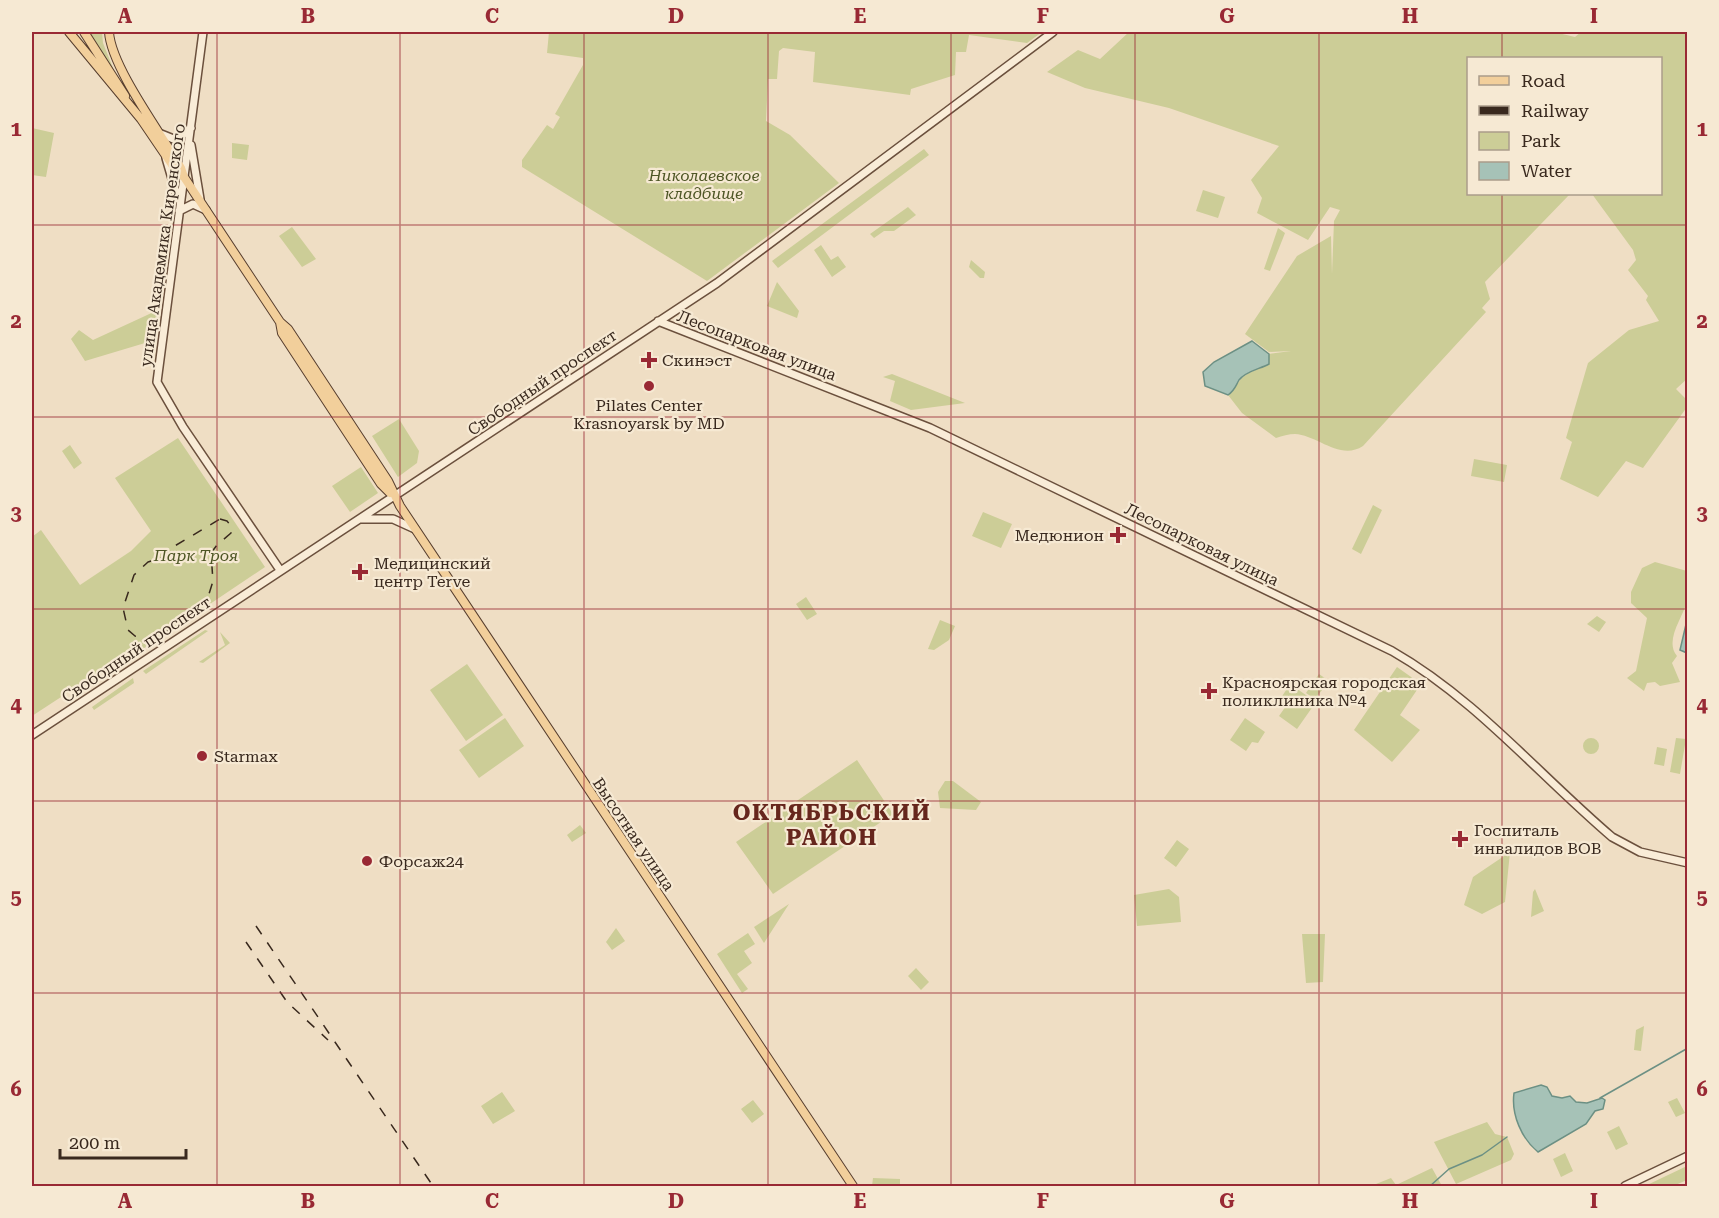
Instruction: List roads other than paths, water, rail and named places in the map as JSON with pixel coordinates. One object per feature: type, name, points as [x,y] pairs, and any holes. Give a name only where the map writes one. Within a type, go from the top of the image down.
[{"type":"main road","points":[[69,32],[141,120]]},
{"type":"main road","points":[[84,32],[141,120],[177,172],[184,177]]},
{"type":"main road","points":[[109,32],[111,50],[120,70],[161,134],[184,177]]},
{"type":"main road","name":"улица Академика Киренского","points":[[203,32],[157,382],[183,428],[280,570]]},
{"type":"main road","name":"Свободный проспект","points":[[32,735],[771,245],[1053,32]]},
{"type":"main road","points":[[161,134],[176,140],[191,129],[201,201]]},
{"type":"main road","points":[[166,156],[179,208],[193,204],[206,210]]},
{"type":"main road","name":"Высотная улица","points":[[184,177],[280,322],[288,329],[329,388],[388,481],[394,496],[853,1186]]},
{"type":"main road","name":"Лесопарковая улица","points":[[658,321],[930,428],[1392,651],[1425,670],[1458,694],[1612,837],[1637,851],[1686,864]]},
{"type":"main road","points":[[360,519],[382,517],[416,529]]},
{"type":"main road","points":[[1625,1186],[1688,1156]]},
{"type":"water","points":[[1252,341],[1269,354],[1269,364],[1242,377],[1228,395],[1205,386],[1203,372],[1214,362]]},
{"type":"water","points":[[1687,620],[1687,653],[1680,650]]},
{"type":"water","points":[[1541,1085],[1547,1087],[1552,1096],[1562,1098],[1570,1096],[1576,1102],[1587,1103],[1602,1098],[1605,1100],[1603,1109],[1595,1111],[1586,1124],[1538,1152],[1532,1147],[1519,1126],[1514,1110],[1514,1093]]},
{"type":"waterway","points":[[1600,1098],[1688,1048]]},
{"type":"waterway","points":[[1430,1186],[1449,1169],[1482,1155],[1507,1137]]},
{"type":"railway","points":[[220,519],[227,521],[231,526],[231,533],[211,553],[213,581],[209,594],[191,616],[164,633],[146,638],[135,636],[128,630],[123,608],[134,575],[148,562],[163,557],[173,547],[220,519]]},
{"type":"railway","points":[[256,926],[433,1186]]},
{"type":"railway","points":[[246,942],[287,1002],[328,1040]]},
{"type":"place","name":"Скинэст","points":[[649,360]]},
{"type":"place","name":"Pilates Center Krasnoyarsk by MD","points":[[649,386]]},
{"type":"place","name":"Медюнион","points":[[1118,535]]},
{"type":"place","name":"Медицинский центр Terve","points":[[360,572]]},
{"type":"place","name":"Красноярская городская поликлиника №4","points":[[1209,691]]},
{"type":"place","name":"Starmax","points":[[202,756]]},
{"type":"place","name":"Госпиталь инвалидов ВОВ","points":[[1460,839]]},
{"type":"place","name":"Форсаж24","points":[[367,861]]},
{"type":"district","name":"ОКТЯБРЬСКИЙ РАЙОН","points":[[832,824]]},
{"type":"park label","name":"Николаевское кладбище","points":[[704,184]]},
{"type":"park label","name":"Парк Троя","points":[[196,555]]}]
